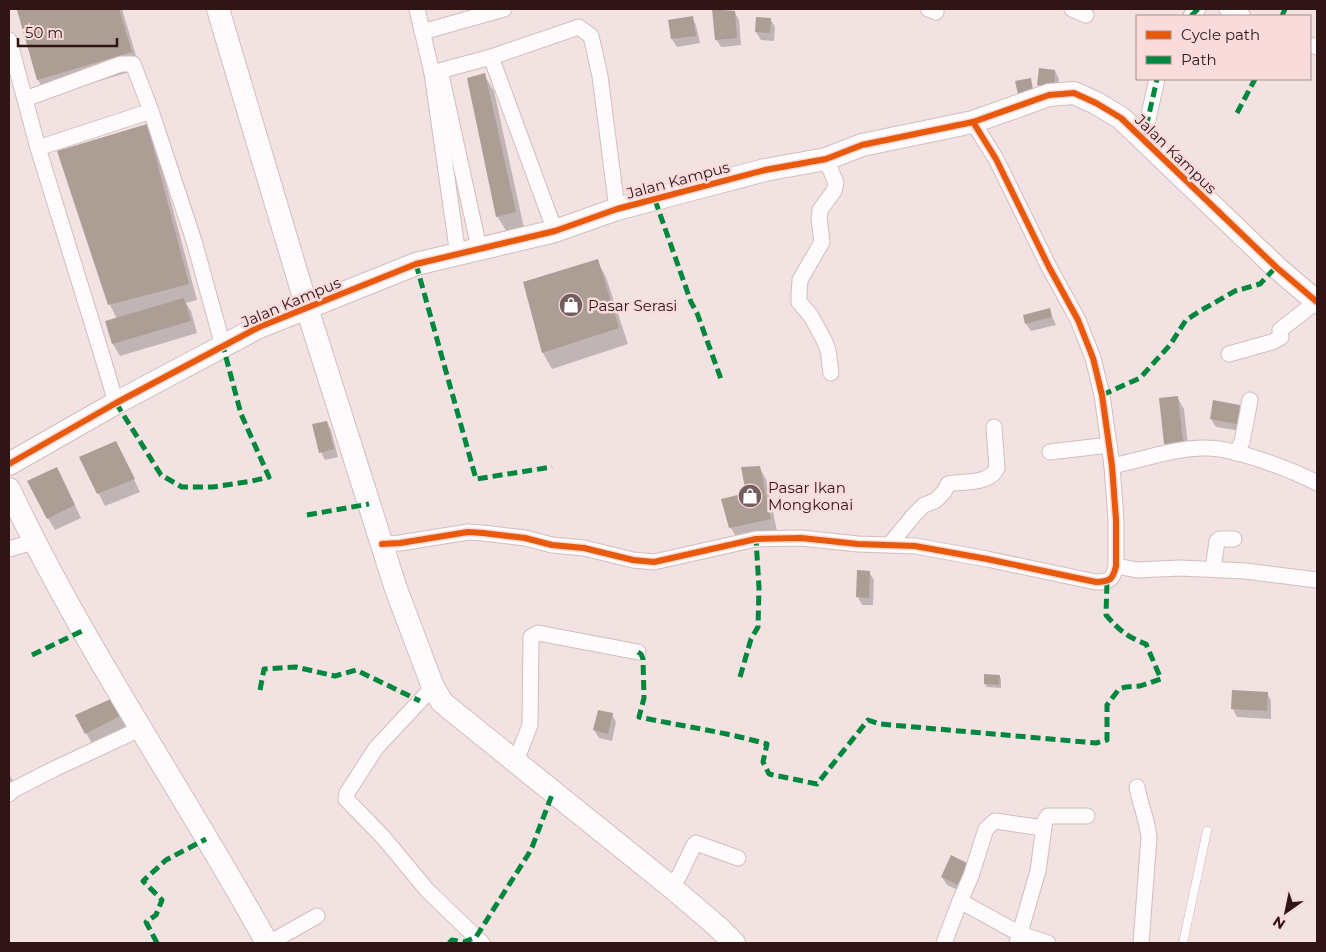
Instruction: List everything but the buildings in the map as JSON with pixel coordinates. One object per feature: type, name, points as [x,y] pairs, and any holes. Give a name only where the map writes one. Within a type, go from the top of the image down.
[{"type":"street","points":[[218,9],[307,308],[402,606],[433,687],[442,702],[670,886],[734,943]]},
{"type":"street","points":[[417,9],[427,31],[480,248]]},
{"type":"street","points":[[427,9],[427,31]]},
{"type":"street","points":[[427,31],[504,9]]},
{"type":"street","points":[[1226,9],[1241,15]]},
{"type":"street","points":[[436,72],[492,57],[579,28],[590,36],[600,76],[617,209]]},
{"type":"street","points":[[9,40],[38,148],[116,403]]},
{"type":"street","points":[[492,57],[555,231]]},
{"type":"street","points":[[25,99],[121,64],[133,64],[137,70],[194,241],[223,346]]},
{"type":"street","points":[[436,72],[458,255]]},
{"type":"street","points":[[1143,141],[1157,80]]},
{"type":"street","name":"Jalan Kampus","points":[[9,464],[116,403],[259,327],[416,264],[555,231],[617,209],[765,170],[826,159],[862,146],[973,122],[1049,95],[1074,93],[1096,103],[1121,118],[1276,267],[1317,302]]},
{"type":"street","points":[[38,148],[151,111]]},
{"type":"street","points":[[382,544],[468,532],[525,538],[552,545],[584,548],[608,555],[654,562],[756,539],[801,538],[858,544],[914,546],[1096,582],[1108,582],[1114,577],[1116,566],[1112,466],[1102,395],[1094,358],[1087,340],[996,159],[973,122]]},
{"type":"street","points":[[826,159],[836,183],[834,191],[820,210],[822,242],[800,280],[799,302],[811,316],[825,342],[831,373]]},
{"type":"street","points":[[1228,354],[1272,342],[1282,337],[1280,330],[1317,302]]},
{"type":"street","points":[[1236,454],[1242,442],[1250,400]]},
{"type":"street","points":[[890,544],[919,510],[924,505],[935,501],[944,492],[948,484],[983,481],[995,474],[998,468],[994,427]]},
{"type":"street","points":[[1050,452],[1109,445]]},
{"type":"street","points":[[1112,466],[1180,451],[1207,448],[1278,466],[1316,480]]},
{"type":"street","points":[[9,489],[33,542],[105,670],[268,943],[317,916]]},
{"type":"street","points":[[1213,569],[1216,541],[1220,539],[1234,540]]},
{"type":"street","points":[[9,549],[33,542]]},
{"type":"street","points":[[1116,566],[1137,570],[1213,569],[1269,573],[1317,580]]},
{"type":"street","points":[[516,761],[530,725],[530,654],[533,635],[538,633],[638,652]]},
{"type":"street","points":[[433,687],[376,748],[347,793],[346,799],[383,837],[427,890],[482,943]]},
{"type":"street","points":[[9,794],[13,790],[56,768],[140,729]]},
{"type":"street","points":[[1137,787],[1147,820],[1148,837],[1141,943]]},
{"type":"street","points":[[1019,939],[1038,871],[1045,820],[1048,816],[1087,816]]},
{"type":"street","points":[[944,943],[971,876],[986,829],[990,824],[995,821],[1043,828]]},
{"type":"street","points":[[670,886],[679,876],[696,842],[738,858]]},
{"type":"street","points":[[960,901],[1019,939],[1048,943]]},
{"type":"lane","points":[[1182,943],[1208,831]]},
{"type":"marked path","points":[[1192,15],[1198,9]]},
{"type":"marked path","points":[[1282,15],[1285,9]]},
{"type":"marked path","points":[[1143,141],[1157,80]]},
{"type":"marked path","points":[[1237,113],[1254,80]]},
{"type":"marked path","points":[[655,200],[691,302],[697,313],[721,379]]},
{"type":"marked path","points":[[416,264],[476,479],[552,467]]},
{"type":"marked path","points":[[1102,395],[1140,378],[1170,345],[1186,320],[1235,291],[1260,284],[1276,267]]},
{"type":"marked path","points":[[116,403],[161,475],[182,487],[213,487],[269,477],[241,414],[223,346]]},
{"type":"marked path","points":[[307,515],[369,504]]},
{"type":"marked path","points":[[740,677],[751,639],[758,627],[759,588],[756,539]]},
{"type":"marked path","points":[[638,652],[643,659],[644,698],[639,717],[767,744],[763,762],[769,774],[817,784],[868,720],[880,724],[1096,743],[1107,740],[1107,705],[1119,689],[1140,686],[1161,679],[1146,644],[1124,632],[1106,615],[1107,582]]},
{"type":"marked path","points":[[32,655],[82,631]]},
{"type":"marked path","points":[[260,690],[264,669],[296,667],[335,676],[356,670],[420,701]]},
{"type":"marked path","points":[[449,943],[452,940],[464,942],[476,937],[531,850],[553,792]]},
{"type":"marked path","points":[[157,943],[146,922],[156,915],[162,900],[143,881],[166,860],[206,839]]},
{"type":"cycle path","points":[[9,464],[116,403],[259,327],[416,264],[555,231],[617,209],[765,170],[826,159],[862,145],[973,122],[1049,95],[1074,93],[1096,103],[1121,118],[1276,267],[1317,302]]},
{"type":"cycle path","points":[[382,544],[468,532],[525,538],[552,545],[584,548],[633,560],[654,562],[756,539],[801,538],[858,544],[915,546],[1096,582],[1110,579],[1114,574],[1116,566],[1116,520],[1112,466],[1102,395],[1093,358],[1078,320],[1049,267],[996,159],[973,122]]},
{"type":"place","name":"Pasar Serasi","points":[[571,305]]},
{"type":"place","name":"Pasar Ikan Mongkonai","points":[[750,496]]}]
